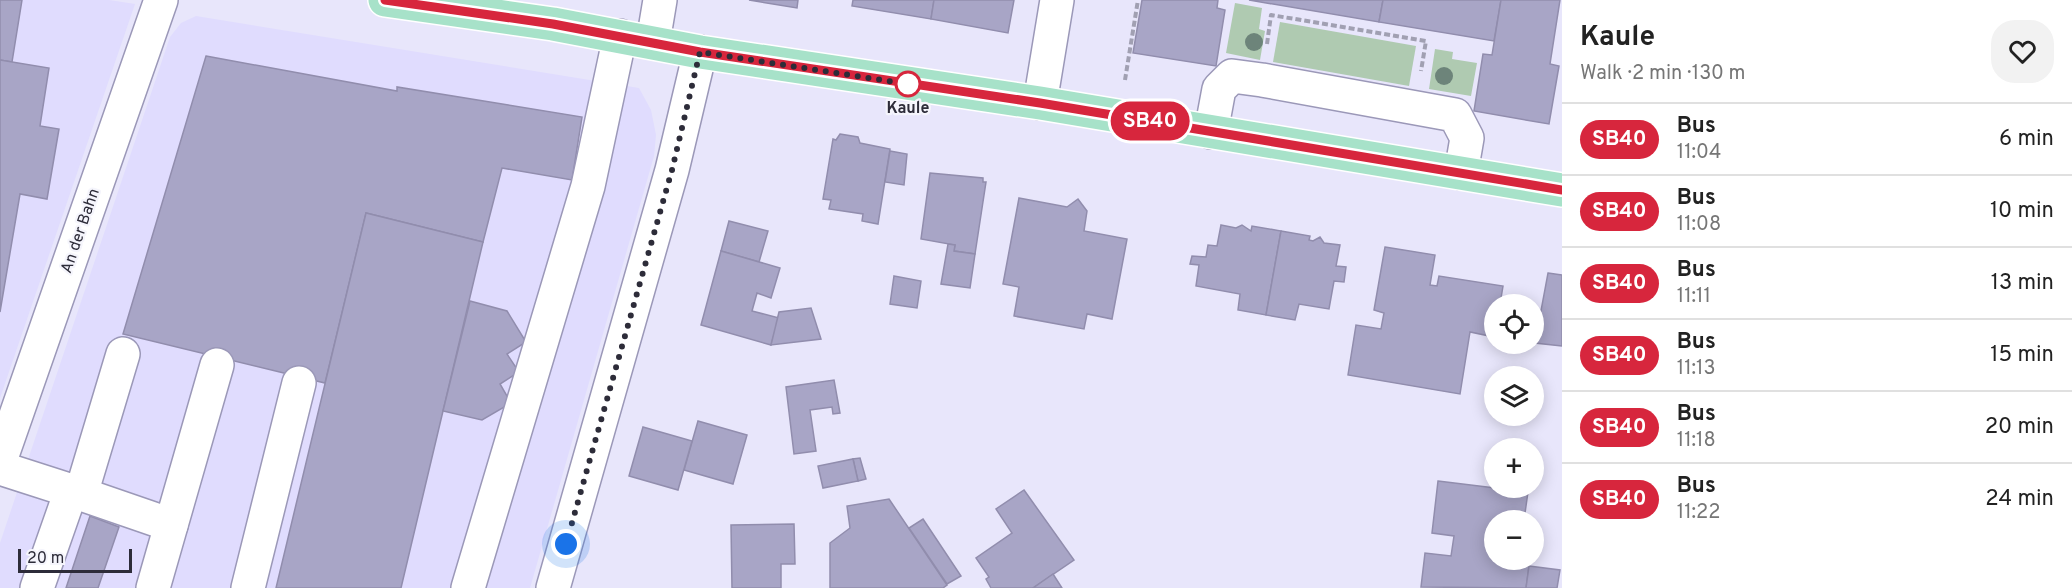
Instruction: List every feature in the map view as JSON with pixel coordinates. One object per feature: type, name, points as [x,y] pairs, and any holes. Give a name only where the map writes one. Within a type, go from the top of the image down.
[{"type":"main road","points":[[385,0],[485,7],[700,52],[1040,103],[1562,190]]},
{"type":"street","name":"An der Bahn","points":[[0,461],[161,0]]},
{"type":"street","points":[[653,42],[660,0]]},
{"type":"street","points":[[1040,103],[1057,0]]},
{"type":"street","points":[[468,588],[588,186],[620,36]]},
{"type":"street","points":[[553,588],[672,170],[700,52]]},
{"type":"street","points":[[1211,132],[1220,89],[1232,76],[1242,77],[1455,115],[1467,138],[1461,173]]},
{"type":"street","points":[[37,588],[76,493],[123,354]]},
{"type":"street","points":[[153,588],[217,365]]},
{"type":"street","points":[[248,588],[299,383]]},
{"type":"street","points":[[0,468],[171,525]]},
{"type":"path","points":[[1119,116],[1138,0]]},
{"type":"path","points":[[1268,44],[1271,15],[1415,39],[1426,41],[1421,70]]},
{"type":"shaded area","points":[[0,0],[109,0],[135,4],[0,398]]},
{"type":"shaded area","points":[[196,16],[639,88],[651,110],[656,135],[654,156],[530,588],[0,588],[0,543],[170,37],[181,23]]},
{"type":"green space","points":[[1235,3],[1262,8],[1259,29],[1265,31],[1260,60],[1226,53]]},
{"type":"green space","points":[[1280,22],[1416,46],[1409,86],[1273,62]]},
{"type":"green space","points":[[1435,49],[1453,52],[1452,59],[1477,63],[1471,96],[1429,89]]},
{"type":"building","points":[[0,0],[22,0],[12,62],[0,60]]},
{"type":"building","points":[[749,0],[798,0],[797,8]]},
{"type":"building","points":[[853,0],[934,0],[931,19],[852,6]]},
{"type":"building","points":[[934,0],[1014,0],[1008,33],[931,19]]},
{"type":"building","points":[[1142,0],[1218,0],[1217,8],[1225,10],[1216,66],[1133,53]]},
{"type":"building","points":[[1249,0],[1383,0],[1379,22]]},
{"type":"building","points":[[1383,0],[1501,0],[1494,41],[1379,22]]},
{"type":"building","points":[[1501,0],[1560,0],[1550,64],[1559,66],[1549,124],[1474,111],[1483,54],[1492,55]]},
{"type":"building","points":[[206,56],[397,91],[397,87],[582,117],[572,180],[502,168],[483,242],[366,213],[325,383],[123,334]]},
{"type":"building","points":[[0,60],[49,68],[40,126],[59,129],[47,199],[20,194],[0,312]]},
{"type":"building","points":[[840,134],[858,137],[860,143],[890,149],[878,224],[862,221],[863,214],[829,209],[831,200],[823,199],[833,139],[836,140]]},
{"type":"building","points":[[890,151],[907,154],[904,185],[885,182]]},
{"type":"building","points":[[930,173],[983,178],[983,182],[986,182],[975,254],[954,251],[955,245],[921,239]]},
{"type":"building","points":[[1019,198],[1067,207],[1078,199],[1087,211],[1084,231],[1127,239],[1112,319],[1087,314],[1084,329],[1014,316],[1019,287],[1003,284]]},
{"type":"building","points":[[366,213],[483,242],[401,588],[276,588]]},
{"type":"building","points":[[729,221],[768,231],[759,262],[721,251]]},
{"type":"building","points":[[1221,225],[1236,228],[1242,225],[1251,231],[1252,226],[1281,231],[1266,315],[1238,310],[1240,294],[1196,286],[1199,265],[1190,264],[1192,256],[1206,257],[1208,245],[1217,246]]},
{"type":"building","points":[[1281,231],[1310,236],[1309,240],[1313,241],[1320,237],[1324,243],[1340,245],[1336,266],[1346,267],[1344,282],[1334,281],[1329,309],[1299,304],[1295,320],[1266,315]]},
{"type":"building","points":[[948,244],[955,245],[954,251],[975,254],[970,288],[941,284]]},
{"type":"building","points":[[1385,247],[1435,255],[1430,285],[1437,286],[1439,276],[1503,286],[1502,294],[1484,294],[1484,335],[1470,332],[1460,394],[1348,375],[1356,325],[1381,329],[1384,313],[1374,310]]},
{"type":"building","points":[[721,251],[780,268],[771,298],[757,293],[752,311],[779,318],[771,345],[701,325]]},
{"type":"building","points":[[1548,273],[1562,275],[1562,346],[1544,344],[1544,295]]},
{"type":"building","points":[[894,276],[921,281],[917,308],[890,304]]},
{"type":"building","points":[[470,301],[507,311],[526,342],[507,354],[519,372],[500,384],[511,403],[482,420],[443,411]]},
{"type":"building","points":[[811,308],[821,339],[771,345],[779,312]]},
{"type":"building","points":[[834,380],[840,413],[833,414],[832,407],[810,410],[816,451],[794,454],[786,387]]},
{"type":"building","points":[[698,421],[747,435],[733,484],[684,470]]},
{"type":"building","points":[[643,427],[692,441],[678,490],[629,476]]},
{"type":"building","points":[[860,458],[866,479],[858,481],[853,459]]},
{"type":"building","points":[[853,459],[858,481],[823,488],[818,466]]},
{"type":"building","points":[[1438,481],[1484,487],[1484,498],[1527,498],[1525,510],[1484,510],[1484,570],[1528,570],[1526,588],[1421,587],[1425,553],[1451,556],[1454,536],[1432,533]]},
{"type":"building","points":[[1024,490],[1074,560],[1033,588],[991,588],[986,579],[989,577],[976,558],[1012,533],[996,509]]},
{"type":"building","points":[[889,499],[947,585],[943,588],[830,588],[830,543],[850,528],[847,506]]},
{"type":"building","points":[[90,516],[119,527],[98,588],[66,588]]},
{"type":"building","points":[[923,519],[961,576],[947,584],[909,528]]},
{"type":"building","points":[[794,524],[795,564],[781,564],[781,588],[732,588],[731,525]]},
{"type":"building","points":[[1544,568],[1560,570],[1557,588],[1526,588],[1528,570],[1544,570]]},
{"type":"building","points":[[1053,574],[1062,588],[1033,588]]},
{"type":"bus line","name":"SB40","points":[[385,0],[553,24],[700,52],[1040,103],[1562,190]]},
{"type":"place","name":"Kaule","points":[[908,84]]},
{"type":"route","points":[[566,544],[672,170],[700,52],[908,84]]}]
